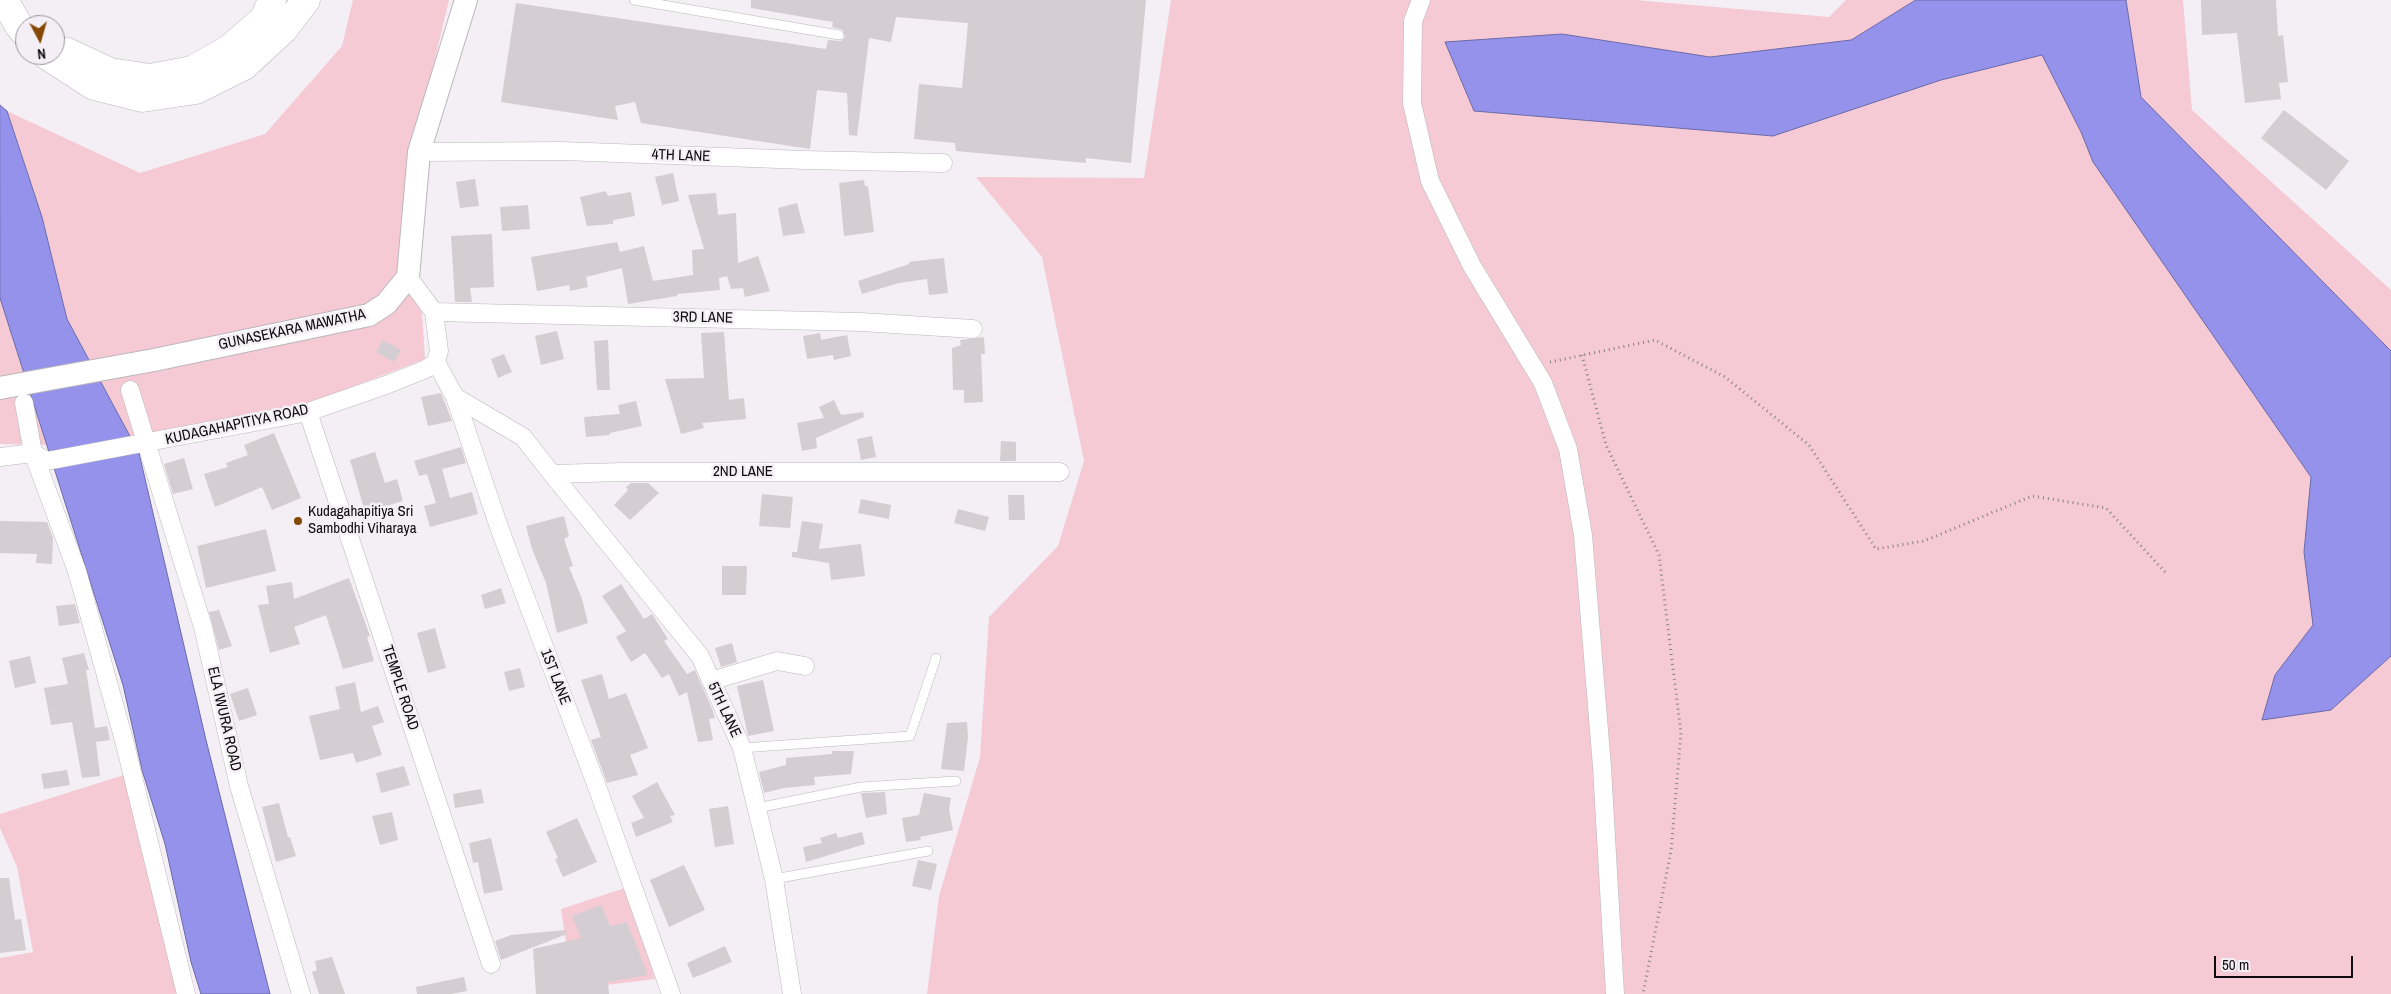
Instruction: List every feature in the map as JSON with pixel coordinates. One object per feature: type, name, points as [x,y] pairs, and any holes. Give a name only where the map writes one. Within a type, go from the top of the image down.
[{"type":"highway","points":[[4,0],[15,20]]},
{"type":"highway","points":[[24,0],[32,15]]},
{"type":"highway","points":[[65,50],[70,54],[110,72],[150,78],[192,70],[229,49],[264,19],[272,0]]},
{"type":"highway","points":[[61,65],[94,86],[142,98],[196,90],[244,66],[284,29],[306,0]]},
{"type":"street","points":[[436,362],[439,351],[434,312],[408,277],[420,152],[466,0]]},
{"type":"street","points":[[1421,0],[1413,21],[1412,103],[1430,181],[1472,266],[1543,383],[1568,449],[1583,535],[1602,767],[1615,994]]},
{"type":"street","name":"4TH LANE","points":[[420,152],[562,151],[943,163]]},
{"type":"street","name":"GUNASEKARA MAWATHA","points":[[0,388],[154,360],[369,315],[386,304],[408,277]]},
{"type":"street","name":"3RD LANE","points":[[434,312],[862,322],[973,329]]},
{"type":"street","name":"1ST LANE","points":[[436,362],[455,397],[500,530],[599,792],[671,994]]},
{"type":"street","name":"KUDAGAHAPITIYA ROAD","points":[[0,457],[40,457],[127,447],[308,412],[386,385],[426,369],[436,362]]},
{"type":"street","name":"ELA IWURA ROAD","points":[[130,390],[203,627],[240,786],[301,994]]},
{"type":"street","points":[[455,397],[523,437],[552,474]]},
{"type":"street","points":[[24,403],[79,580],[125,744],[186,994]]},
{"type":"street","name":"TEMPLE ROAD","points":[[308,412],[491,964]]},
{"type":"street","name":"2ND LANE","points":[[552,474],[623,472],[1060,472]]},
{"type":"street","name":"5TH LANE","points":[[552,474],[700,656],[742,748],[774,879],[792,994]]},
{"type":"street","points":[[711,681],[777,661],[805,666]]},
{"type":"lane","points":[[634,0],[839,36]]},
{"type":"lane","points":[[742,748],[910,736],[936,658]]},
{"type":"lane","points":[[757,808],[862,787],[956,781]]},
{"type":"lane","points":[[774,879],[928,851]]},
{"type":"path","points":[[1532,365],[1655,340],[1726,377],[1809,445],[1876,549],[1924,540],[2032,496],[2106,508],[2166,573]]},
{"type":"path","points":[[1582,355],[1606,445],[1659,555],[1682,733],[1671,851],[1643,994]]},
{"type":"shaded area","points":[[353,0],[449,0],[408,172],[400,270],[422,313],[425,359],[302,406],[130,436],[67,319],[42,217],[7,111],[140,173],[265,134],[342,46]]},
{"type":"shaded area","points":[[1171,0],[1635,0],[1829,17],[1846,0],[2183,0],[2192,110],[2391,290],[2391,994],[927,994],[939,896],[980,757],[989,617],[1058,546],[1084,461],[1042,257],[976,177],[1144,178]]},
{"type":"shaded area","points":[[1916,0],[2126,0],[2141,97],[2391,351],[2391,656],[2331,710],[2262,720],[2275,675],[2313,625],[2304,552],[2311,477],[2093,162],[2081,132],[2042,55],[1941,80],[1773,136],[1474,111],[1445,42],[1562,34],[1710,57],[1851,40]]},
{"type":"shaded area","points":[[0,105],[7,111],[42,217],[67,319],[139,453],[206,740],[270,994],[201,994],[191,962],[165,844],[142,770],[123,685],[0,298]]},
{"type":"shaded area","points":[[0,298],[1,301],[46,445],[0,444]]},
{"type":"shaded area","points":[[124,775],[177,994],[0,994],[0,958],[33,952],[17,867],[0,828],[0,814]]},
{"type":"shaded area","points":[[628,887],[655,979],[573,989],[561,909]]},
{"type":"building","points":[[751,0],[1146,0],[1131,163],[1086,158],[1086,163],[956,151],[955,143],[914,139],[919,84],[962,88],[968,23],[896,17],[891,42],[869,38],[857,136],[849,135],[847,93],[817,90],[810,149],[641,123],[635,102],[615,106],[618,120],[501,102],[516,3],[826,49],[828,40],[841,41],[845,37],[843,30],[832,27],[833,22],[751,8]]},
{"type":"building","points":[[2201,0],[2276,0],[2278,36],[2283,35],[2288,82],[2279,83],[2281,99],[2245,103],[2237,33],[2202,35]]},
{"type":"building","points":[[2284,110],[2349,161],[2326,190],[2261,138]]},
{"type":"building","points":[[673,173],[679,201],[662,205],[655,177]]},
{"type":"building","points":[[475,179],[479,206],[460,208],[456,182]]},
{"type":"building","points":[[864,180],[865,186],[868,186],[874,232],[844,236],[839,183]]},
{"type":"building","points":[[606,191],[608,196],[631,192],[635,216],[613,220],[613,224],[587,226],[580,197]]},
{"type":"building","points":[[716,193],[718,215],[736,213],[738,263],[758,256],[770,291],[745,297],[743,288],[731,289],[727,276],[719,278],[720,290],[677,294],[677,296],[628,304],[622,268],[586,277],[588,287],[570,291],[569,285],[537,291],[531,257],[617,242],[620,252],[644,246],[653,281],[693,275],[692,250],[704,249],[688,195]]},
{"type":"building","points":[[797,203],[805,233],[783,236],[778,208]]},
{"type":"building","points":[[528,205],[530,229],[502,231],[500,207]]},
{"type":"building","points":[[492,234],[494,287],[470,288],[472,302],[455,302],[451,236]]},
{"type":"building","points":[[944,258],[948,293],[929,295],[927,279],[899,283],[862,294],[858,281],[909,264],[909,262]]},
{"type":"building","points":[[557,331],[564,359],[541,365],[535,336]]},
{"type":"building","points":[[724,332],[729,400],[744,398],[746,419],[702,423],[704,428],[681,434],[665,379],[704,378],[701,333]]},
{"type":"building","points":[[820,333],[821,340],[847,335],[851,356],[834,360],[833,355],[807,359],[803,336]]},
{"type":"building","points":[[984,337],[985,354],[981,354],[983,402],[964,403],[964,390],[953,390],[952,348],[961,345],[960,340]]},
{"type":"building","points":[[383,340],[401,350],[394,362],[376,352]]},
{"type":"building","points":[[608,340],[610,390],[597,390],[594,341]]},
{"type":"building","points":[[504,354],[512,372],[498,378],[491,359]]},
{"type":"building","points":[[441,393],[452,421],[428,426],[421,397]]},
{"type":"building","points":[[834,400],[841,415],[863,412],[864,417],[816,438],[817,448],[802,451],[797,423],[824,418],[819,407]]},
{"type":"building","points":[[636,401],[642,426],[610,433],[610,435],[586,437],[584,417],[620,414],[618,405]]},
{"type":"building","points":[[274,433],[301,498],[272,510],[262,487],[215,507],[204,474],[228,467],[226,463],[248,455],[244,445]]},
{"type":"building","points":[[872,436],[876,457],[861,460],[857,439]]},
{"type":"building","points":[[1001,441],[1016,442],[1016,461],[1000,461]]},
{"type":"building","points":[[461,447],[466,463],[442,469],[450,498],[472,492],[478,514],[430,527],[424,506],[436,503],[427,474],[419,476],[414,461]]},
{"type":"building","points":[[375,452],[385,483],[397,479],[403,501],[365,512],[350,460]]},
{"type":"building","points":[[184,458],[193,489],[173,494],[164,464]]},
{"type":"building","points":[[631,483],[648,483],[659,493],[630,520],[614,505],[628,490],[626,487]]},
{"type":"building","points":[[762,494],[793,497],[790,528],[759,526]]},
{"type":"building","points":[[1008,495],[1024,495],[1025,520],[1009,520]]},
{"type":"building","points":[[861,499],[891,505],[889,519],[858,513]]},
{"type":"building","points":[[958,509],[989,517],[985,531],[954,523]]},
{"type":"building","points":[[564,516],[569,536],[564,539],[573,566],[569,567],[582,599],[588,623],[557,633],[546,583],[532,549],[526,526]]},
{"type":"building","points":[[0,521],[47,522],[53,538],[52,564],[36,563],[37,554],[0,553]]},
{"type":"building","points":[[802,521],[823,524],[819,549],[861,544],[865,576],[831,580],[829,563],[792,557],[792,552],[797,552]]},
{"type":"building","points":[[266,529],[276,571],[206,588],[197,546]]},
{"type":"building","points":[[722,566],[747,566],[746,595],[722,595]]},
{"type":"building","points":[[349,578],[370,636],[367,637],[374,661],[343,669],[326,615],[294,627],[300,644],[270,653],[258,605],[269,604],[266,586],[292,582],[294,599]]},
{"type":"building","points":[[621,584],[644,619],[652,614],[668,639],[664,641],[687,674],[695,670],[715,718],[709,719],[713,740],[698,742],[687,692],[679,696],[669,674],[662,678],[645,653],[631,662],[616,637],[626,631],[602,596]]},
{"type":"building","points":[[501,588],[506,603],[485,609],[481,595]]},
{"type":"building","points":[[75,604],[80,623],[59,626],[56,606]]},
{"type":"building","points":[[219,610],[232,646],[219,650],[209,612]]},
{"type":"building","points":[[435,628],[446,668],[428,673],[417,633]]},
{"type":"building","points":[[732,643],[737,662],[721,667],[715,648]]},
{"type":"building","points":[[84,653],[89,670],[86,670],[95,728],[107,726],[110,740],[96,742],[100,776],[82,778],[72,722],[51,725],[44,688],[68,684],[62,658]]},
{"type":"building","points":[[30,656],[36,683],[15,688],[9,661]]},
{"type":"building","points":[[520,668],[525,687],[509,691],[504,672]]},
{"type":"building","points":[[602,674],[609,699],[626,693],[648,748],[630,755],[638,775],[607,783],[591,740],[601,737],[581,680]]},
{"type":"building","points":[[763,680],[774,731],[748,736],[737,686]]},
{"type":"building","points":[[355,682],[361,712],[378,706],[384,722],[372,726],[382,755],[356,763],[353,753],[320,760],[309,716],[340,709],[335,687]]},
{"type":"building","points":[[248,688],[257,715],[239,721],[230,694]]},
{"type":"building","points":[[967,722],[968,737],[964,771],[941,769],[947,723]]},
{"type":"building","points":[[832,751],[854,751],[851,774],[814,777],[815,785],[784,788],[764,793],[759,772],[786,765],[786,758],[832,754]]},
{"type":"building","points":[[404,766],[410,785],[381,793],[376,773]]},
{"type":"building","points":[[67,770],[70,785],[44,789],[41,774]]},
{"type":"building","points":[[657,782],[675,815],[670,816],[673,822],[636,837],[631,823],[644,818],[632,796]]},
{"type":"building","points":[[481,789],[484,803],[455,808],[453,794]]},
{"type":"building","points":[[885,792],[887,814],[866,818],[861,793]]},
{"type":"building","points":[[924,793],[951,798],[949,809],[953,830],[920,837],[921,840],[906,842],[902,818],[919,815]]},
{"type":"building","points":[[279,803],[288,837],[290,837],[296,856],[276,862],[262,807]]},
{"type":"building","points":[[728,806],[734,844],[715,847],[709,809]]},
{"type":"building","points":[[392,812],[398,840],[380,845],[372,816]]},
{"type":"building","points":[[577,818],[597,862],[563,877],[555,859],[558,858],[546,832]]},
{"type":"building","points":[[862,832],[865,844],[806,862],[803,847],[822,843],[820,838],[836,833],[838,838]]},
{"type":"building","points":[[491,838],[503,890],[484,894],[478,862],[473,863],[469,843]]},
{"type":"building","points":[[918,860],[937,864],[931,890],[912,886]]},
{"type":"building","points":[[684,865],[705,910],[669,927],[650,880]]},
{"type":"building","points":[[0,878],[9,878],[15,920],[21,919],[26,950],[0,953]]},
{"type":"building","points":[[601,905],[610,926],[627,922],[648,975],[608,982],[609,994],[536,994],[533,949],[581,938],[572,916]]},
{"type":"building","points":[[566,930],[567,934],[501,960],[495,941],[511,935]]},
{"type":"building","points":[[725,946],[732,962],[693,978],[687,963]]},
{"type":"building","points":[[332,957],[345,994],[319,994],[312,972],[317,970],[315,961]]},
{"type":"building","points":[[464,977],[467,991],[451,994],[417,994],[416,987]]},
{"type":"place","name":"Kudagahapitiya Sri Sambodhi Viharaya","points":[[298,521]]}]
